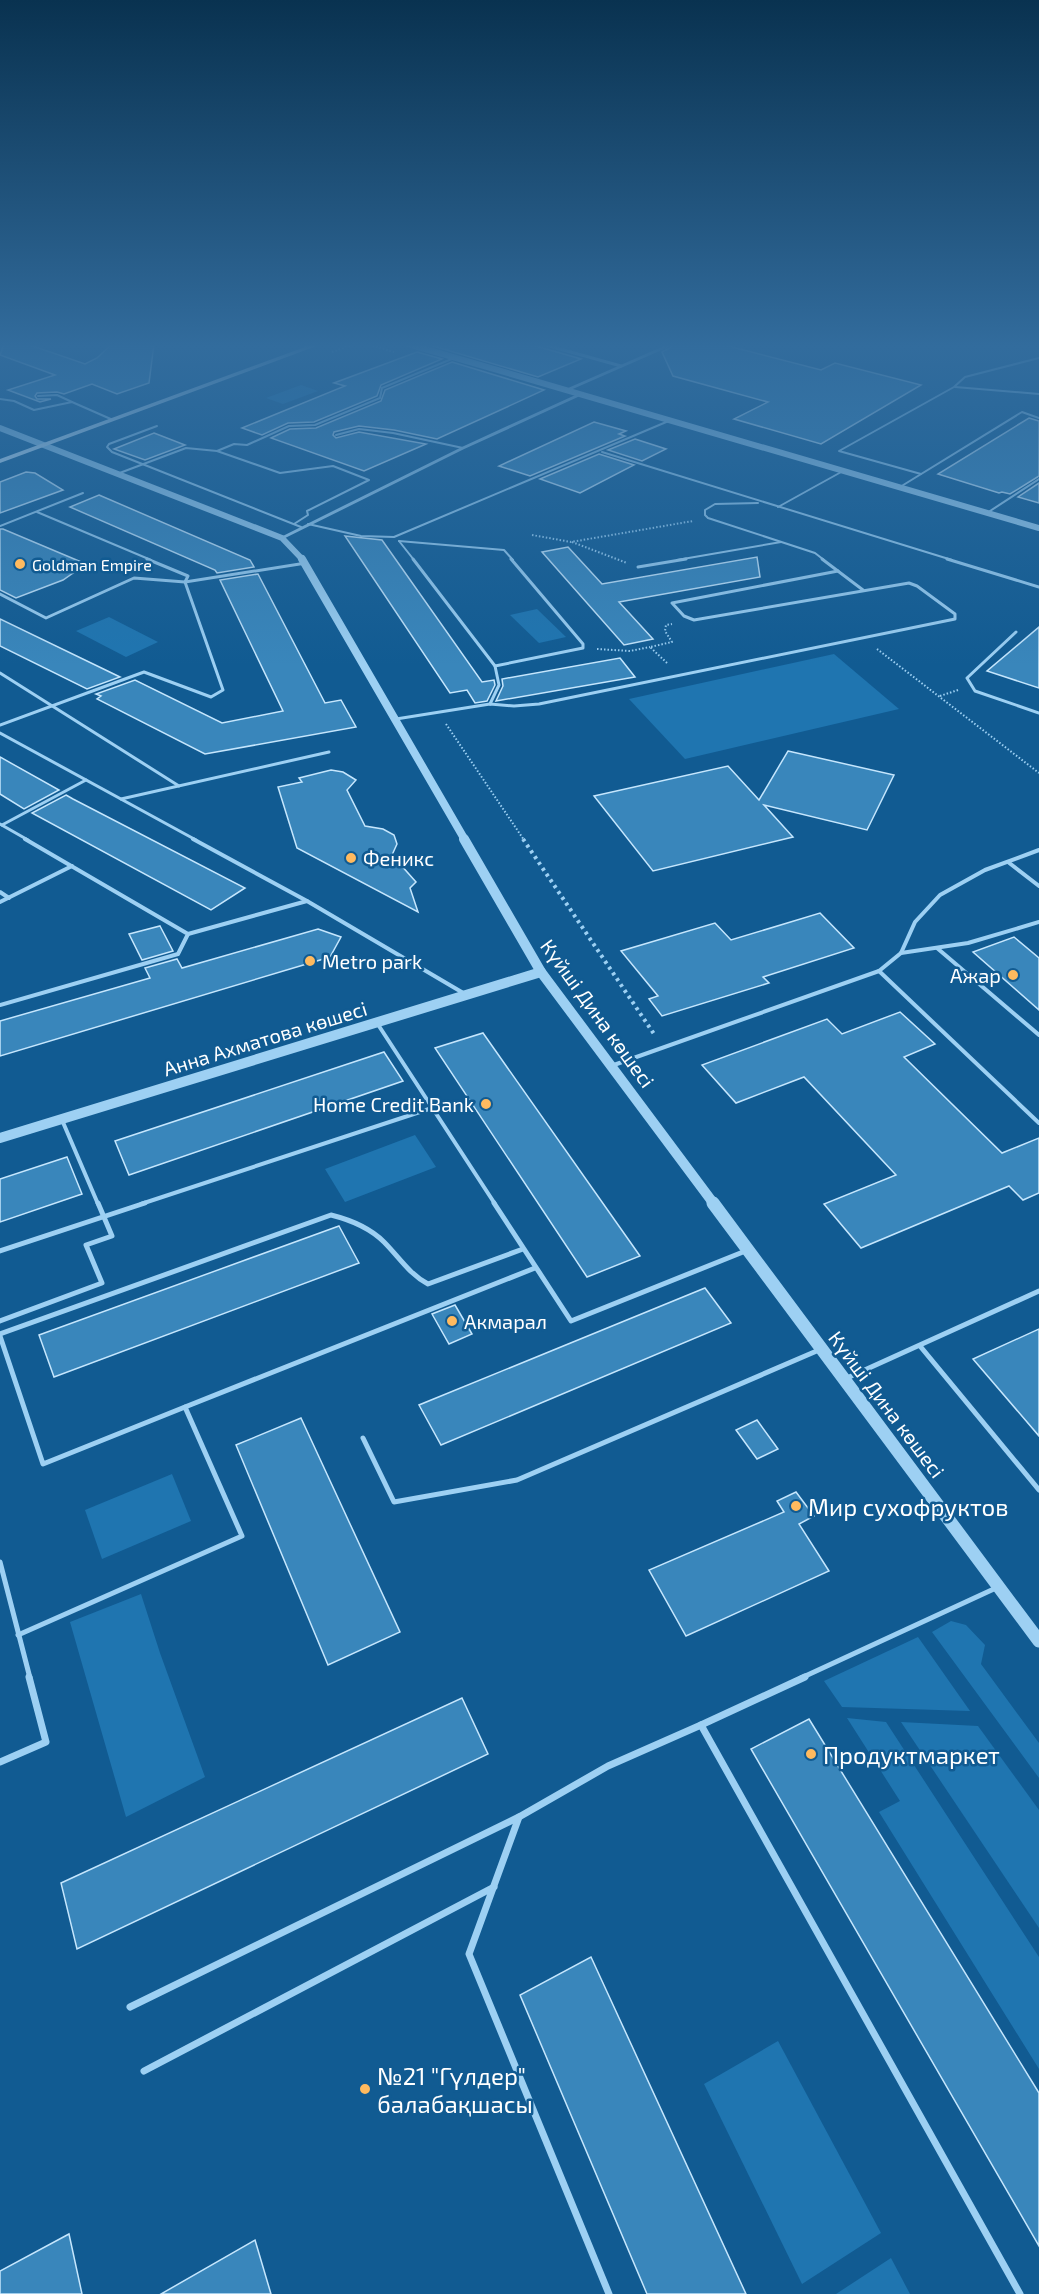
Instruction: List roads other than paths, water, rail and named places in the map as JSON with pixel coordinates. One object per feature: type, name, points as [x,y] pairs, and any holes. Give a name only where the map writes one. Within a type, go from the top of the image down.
[{"type":"main road","points":[[0,461],[27,451]]},
{"type":"street","name":"Күйші Дина көшесі","points":[[59,451],[282,538],[306,563],[541,972],[1039,1641]]},
{"type":"street","points":[[282,538],[457,451]]},
{"type":"street","points":[[776,451],[1039,528]]},
{"type":"street","name":"Анна Ахматова көшесі","points":[[0,1138],[541,972]]},
{"type":"lane","points":[[111,451],[301,527]]},
{"type":"lane","points":[[117,474],[178,451]]},
{"type":"lane","points":[[217,451],[280,473],[333,466],[369,480],[307,511],[308,515],[305,519],[294,524]]},
{"type":"lane","points":[[839,451],[921,474]]},
{"type":"lane","points":[[900,487],[958,451]]},
{"type":"lane","points":[[308,524],[349,536],[371,539],[394,537],[602,452],[1039,587]]},
{"type":"lane","points":[[778,507],[843,471]]},
{"type":"lane","points":[[987,513],[1039,479]]},
{"type":"lane","points":[[0,526],[83,493]]},
{"type":"lane","points":[[766,503],[714,504],[705,510],[705,515],[708,518],[815,553],[863,590]]},
{"type":"lane","points":[[0,725],[144,672],[212,697],[223,690],[185,582],[188,576],[37,512]]},
{"type":"lane","points":[[394,537],[495,666],[500,685],[490,704]]},
{"type":"lane","points":[[399,541],[504,550],[583,644],[583,648],[495,666]]},
{"type":"lane","points":[[638,567],[784,541]]},
{"type":"lane","points":[[0,594],[46,618],[134,579],[185,582],[306,563]]},
{"type":"lane","points":[[396,718],[490,704],[514,706],[539,704],[955,619],[955,614],[917,586],[909,584],[694,620],[684,616],[672,603],[838,571]]},
{"type":"lane","points":[[1016,632],[967,678],[975,691],[1039,713]]},
{"type":"lane","points":[[0,673],[179,786]]},
{"type":"lane","points":[[0,733],[307,901],[467,995]]},
{"type":"lane","points":[[121,800],[329,752]]},
{"type":"lane","points":[[1,824],[86,780]]},
{"type":"lane","points":[[1,824],[188,934],[307,901]]},
{"type":"lane","points":[[611,1066],[879,971],[901,953],[915,922],[940,895],[985,870],[1039,850]]},
{"type":"lane","points":[[1008,862],[1039,886]]},
{"type":"lane","points":[[0,902],[72,866]]},
{"type":"lane","points":[[0,892],[9,898]]},
{"type":"lane","points":[[901,953],[968,944],[1039,921]]},
{"type":"lane","points":[[0,1005],[178,954],[188,934]]},
{"type":"lane","points":[[937,948],[1039,1035]]},
{"type":"lane","points":[[879,971],[1039,1124]]},
{"type":"lane","points":[[377,1023],[571,1321],[748,1250]]},
{"type":"lane","points":[[0,1251],[432,1108]]},
{"type":"lane","points":[[0,1321],[102,1283],[87,1245],[112,1236],[61,1120]]},
{"type":"lane","points":[[523,1249],[428,1284],[416,1278],[378,1236],[352,1220],[332,1215],[0,1336],[43,1464],[535,1268]]},
{"type":"lane","points":[[845,1380],[1039,1291]]},
{"type":"lane","points":[[920,1346],[1039,1490]]},
{"type":"lane","points":[[363,1438],[394,1502],[517,1480],[821,1348]]},
{"type":"lane","points":[[18,1635],[242,1536],[185,1407]]},
{"type":"lane","points":[[0,1562],[46,1742],[0,1762]]},
{"type":"lane","points":[[130,2007],[519,1818],[608,1766],[999,1587]]},
{"type":"lane","points":[[701,1725],[1020,2294]]},
{"type":"lane","points":[[519,1818],[469,1954],[609,2294]]},
{"type":"lane","points":[[144,2071],[494,1887]]},
{"type":"place","name":"Goldman Empire","points":[[20,564]]},
{"type":"place","name":"Феникс","points":[[351,858]]},
{"type":"place","name":"Metro park","points":[[310,961]]},
{"type":"place","name":"Ажар","points":[[1013,975]]},
{"type":"place","name":"Home Credit Bank","points":[[486,1104]]},
{"type":"place","name":"Акмарал","points":[[452,1321]]},
{"type":"place","name":"Мир сухофруктов","points":[[796,1506]]},
{"type":"place","name":"Продуктмаркет","points":[[811,1754]]},
{"type":"place","name":"№21 \"Гүлдер\" балабақшасы","points":[[365,2089]]}]
